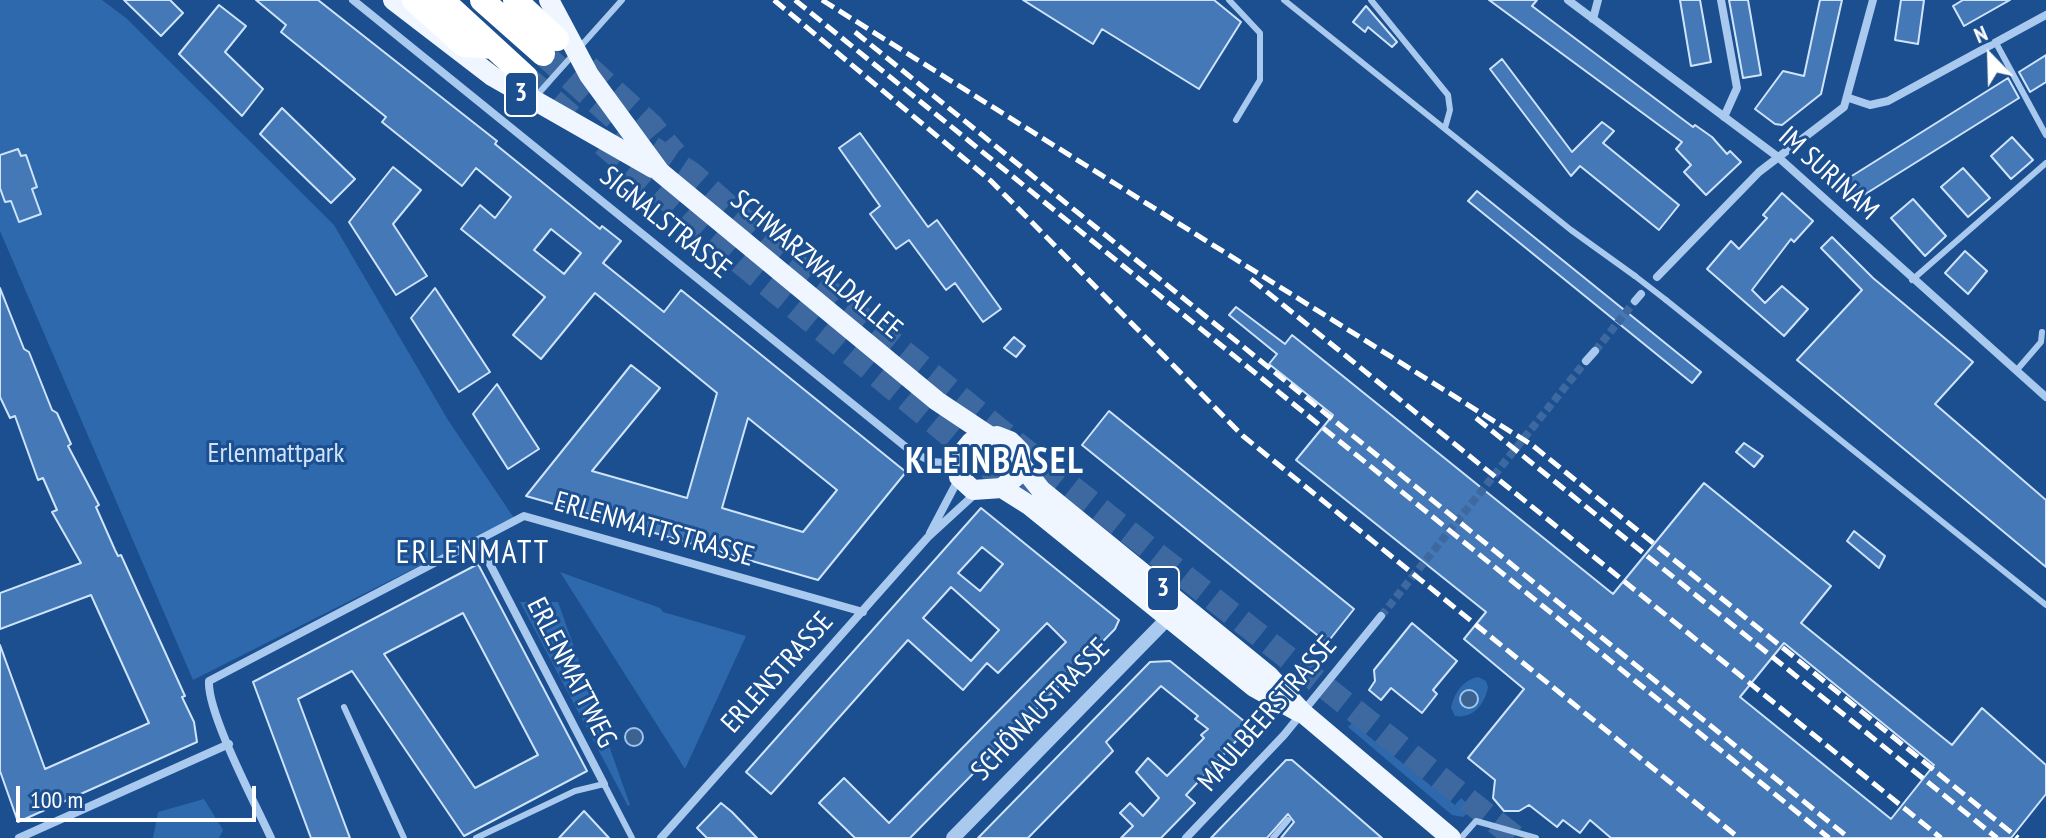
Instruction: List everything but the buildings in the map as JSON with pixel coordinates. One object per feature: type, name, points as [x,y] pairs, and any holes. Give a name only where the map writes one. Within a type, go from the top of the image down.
[{"type":"highway","points":[[414,0],[464,45],[493,47]]},
{"type":"highway","points":[[442,0],[526,77]]},
{"type":"highway","points":[[482,0],[557,45]]},
{"type":"highway","points":[[515,0],[557,45]]},
{"type":"highway","points":[[533,0],[557,45]]},
{"type":"main road","name":"SCHWARZWALDALLEE","points":[[393,0],[471,62],[532,101],[660,172],[937,401],[991,437]]},
{"type":"main road","name":"SCHWARZWALDALLEE","points":[[549,0],[557,45],[660,172]]},
{"type":"main road","name":"SCHWARZWALDALLEE","points":[[937,401],[960,462]]},
{"type":"main road","points":[[960,462],[991,437]]},
{"type":"main road","name":"3","points":[[991,437],[1004,438],[1016,445],[1022,466],[1041,490],[1269,676],[1303,713],[1451,838]]},
{"type":"main road","name":"3","points":[[960,462],[978,491]]},
{"type":"main road","points":[[978,491],[1002,488],[1015,480],[1022,466]]},
{"type":"main road","name":"3","points":[[1002,488],[1029,505],[1254,687],[1303,713]]},
{"type":"street","name":"SIGNALSTRASSE","points":[[353,0],[904,445],[933,462],[960,462]]},
{"type":"street","name":"IM SURINAM","points":[[1568,0],[1778,157],[2046,397]]},
{"type":"street","points":[[1593,19],[1598,0]]},
{"type":"street","points":[[1721,0],[1737,88],[1724,117]]},
{"type":"street","points":[[1657,277],[1778,157],[1836,115],[1849,98],[1873,0]]},
{"type":"street","points":[[1849,98],[1870,105],[1888,101],[2046,15]]},
{"type":"street","points":[[1586,361],[1595,351]]},
{"type":"street","name":"ERLENSTRASSE","points":[[928,537],[960,462]]},
{"type":"street","name":"ERLENSTRASSE","points":[[661,838],[928,537],[978,491]]},
{"type":"street","name":"ERLENMATTSTRASSE","points":[[271,838],[208,691],[209,681],[524,516],[863,612]]},
{"type":"street","name":"ERLENMATTWEG","points":[[478,541],[604,784]]},
{"type":"street","name":"MAULBEERSTRASSE","points":[[1186,838],[1303,713],[1381,616]]},
{"type":"street","name":"SCHÖNAUSTRASSE","points":[[953,838],[1168,618]]},
{"type":"street","points":[[19,838],[229,744]]},
{"type":"lane","points":[[532,101],[557,45],[622,0]]},
{"type":"lane","points":[[1229,0],[1260,33],[1260,80],[1236,120]]},
{"type":"lane","points":[[1284,0],[1666,300],[2046,605]]},
{"type":"lane","points":[[1371,0],[1446,93],[1451,106],[1445,128]]},
{"type":"lane","points":[[1996,43],[2046,135]]},
{"type":"lane","points":[[2026,96],[2037,106]]},
{"type":"lane","points":[[1912,280],[2046,163]]},
{"type":"lane","points":[[2016,371],[2041,342],[2042,332]]},
{"type":"lane","points":[[344,707],[404,838]]},
{"type":"lane","name":"ERLENMATTWEG","points":[[476,838],[575,791],[604,784],[632,838]]},
{"type":"lane","points":[[1273,838],[1288,820]]},
{"type":"lane","points":[[1461,838],[1476,821],[1536,838]]},
{"type":"green space","name":"Erlenmattpark","points":[[0,0],[102,0],[126,18],[334,225],[448,420],[514,518],[193,680],[0,231]]},
{"type":"green space","points":[[560,572],[660,608],[663,612],[746,636],[685,769]]},
{"type":"green space","points":[[520,602],[558,602],[630,805],[628,806]]},
{"type":"green space","points":[[1478,677],[1486,681],[1488,687],[1484,699],[1473,713],[1455,716],[1451,708],[1454,697],[1464,684]]},
{"type":"green space","points":[[1352,723],[1455,805],[1461,798],[1468,804],[1468,813],[1463,817],[1452,815],[1348,727]]},
{"type":"green space","points":[[204,799],[223,830],[219,838],[153,838],[158,812]]},
{"type":"shaded area","points":[[1469,690],[1478,699],[1469,708],[1460,699]]},
{"type":"shaded area","points":[[630,728],[638,728],[643,737],[641,744],[630,746],[625,741],[625,733]]},
{"type":"tunnel","points":[[543,54],[636,137],[692,174],[777,249],[1012,440],[1516,838]]},
{"type":"tunnel","points":[[588,67],[651,125],[675,154]]},
{"type":"tunnel","points":[[526,77],[572,117]]},
{"type":"tunnel","points":[[603,144],[741,263],[1026,498]]},
{"type":"tunnel","points":[[1595,351],[1635,301]]},
{"type":"tunnel","points":[[1381,616],[1586,361]]},
{"type":"railway","points":[[774,0],[991,181],[1243,436],[1739,838]]},
{"type":"railway","points":[[795,0],[1829,838]]},
{"type":"railway","points":[[822,0],[1532,445],[2018,838]]},
{"type":"railway","points":[[855,32],[1849,838]]},
{"type":"railway","points":[[1251,279],[1941,838]]},
{"type":"railway","points":[[1476,418],[1997,838]]},
{"type":"district","name":"KLEINBASEL","points":[[995,463]]},
{"type":"district","name":"ERLENMATT","points":[[473,554]]}]
